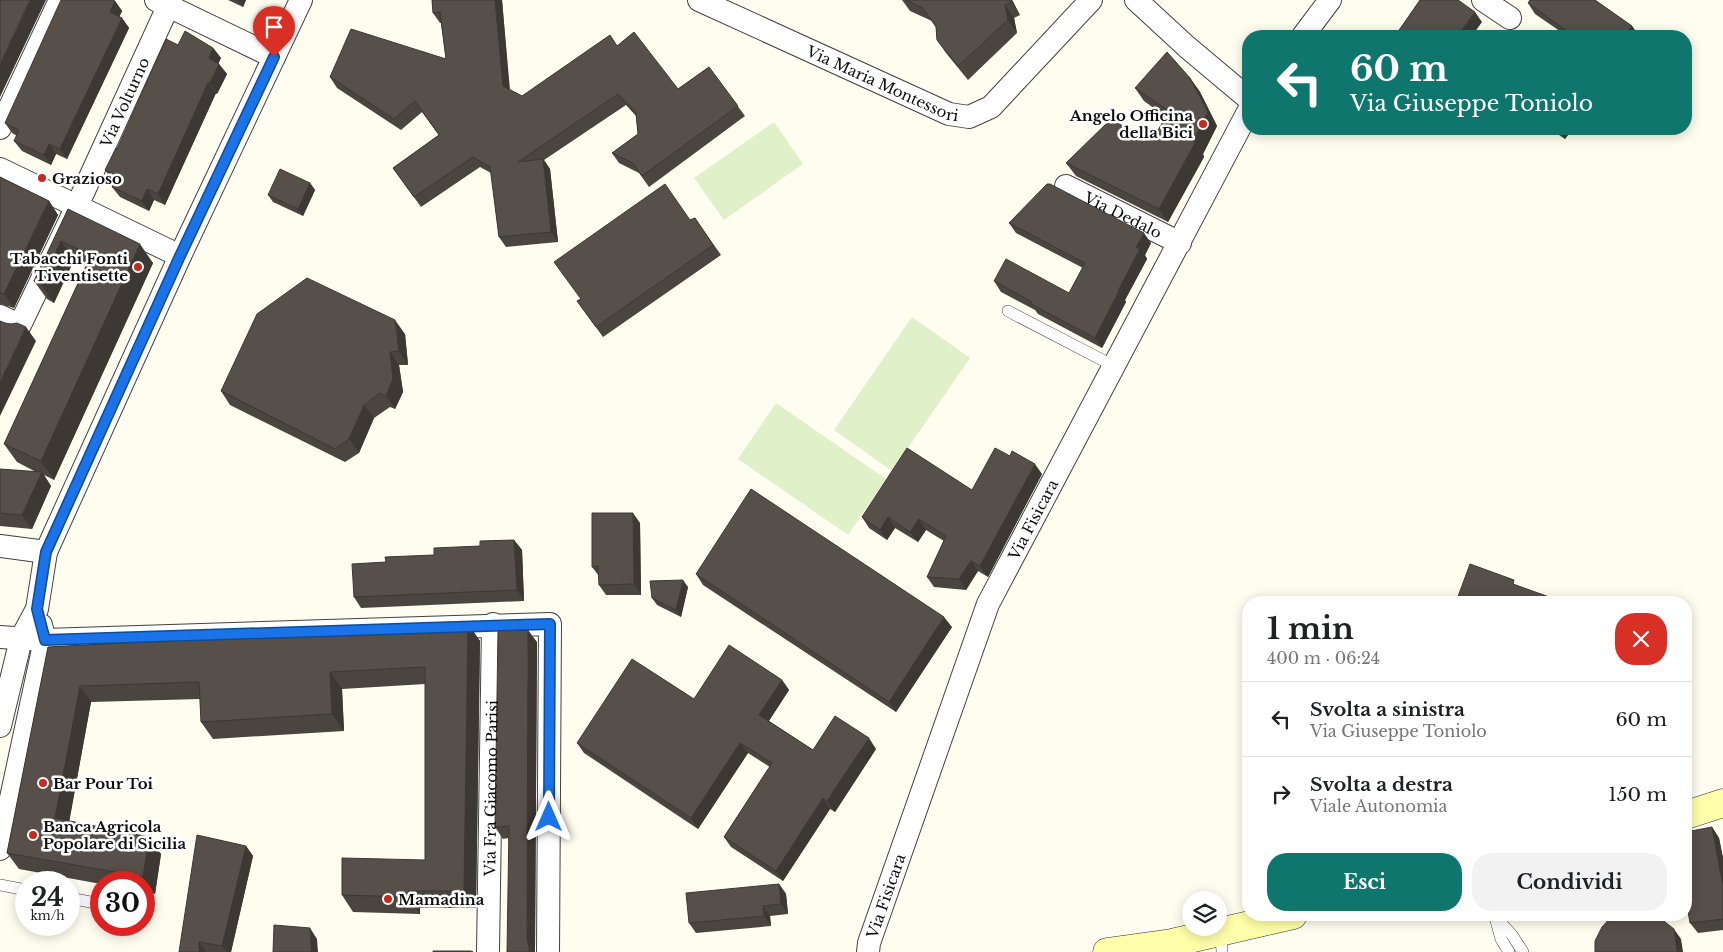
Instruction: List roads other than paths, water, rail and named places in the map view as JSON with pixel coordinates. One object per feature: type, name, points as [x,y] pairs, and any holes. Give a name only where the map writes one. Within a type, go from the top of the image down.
[{"type":"main road","points":[[1692,813],[1723,804]]},
{"type":"main road","points":[[1107,952],[1221,942],[1277,921]]},
{"type":"street","points":[[0,128],[60,0]]},
{"type":"street","points":[[0,849],[45,640],[37,609],[46,552],[180,256],[301,0]]},
{"type":"street","name":"Via Maria Montessori","points":[[699,0],[949,114],[969,117],[991,107],[1091,0]]},
{"type":"street","points":[[1136,0],[1242,93]]},
{"type":"street","points":[[1308,30],[1330,0]]},
{"type":"street","points":[[1483,0],[1510,18]]},
{"type":"street","points":[[165,2],[274,57]]},
{"type":"street","name":"Via Volturno","points":[[0,316],[20,325],[77,206],[165,2]]},
{"type":"street","name":"Via Fisicara","points":[[868,952],[869,943],[988,604],[1242,123]]},
{"type":"street","points":[[0,169],[180,256]]},
{"type":"street","name":"Via Dedalo","points":[[1066,186],[1180,243]]},
{"type":"street","points":[[0,546],[46,552]]},
{"type":"street","points":[[0,726],[10,638],[37,609]]},
{"type":"street","points":[[10,638],[45,640],[493,624],[550,624],[548,952]]},
{"type":"street","name":"Via Fra Giacomo Parisi","points":[[488,952],[493,624]]},
{"type":"lane","points":[[1008,310],[1114,366]]},
{"type":"lane","points":[[0,885],[15,888]]},
{"type":"lane","points":[[1496,921],[1501,939],[1509,952]]},
{"type":"lane","points":[[1500,921],[1512,934],[1523,952]]},
{"type":"place","name":"Angelo Officina della Bici","points":[[1203,124]]},
{"type":"place","name":"Grazioso","points":[[42,178]]},
{"type":"place","name":"Tabacchi Fonti Tiventisette","points":[[138,267]]},
{"type":"place","name":"Bar Pour Toi","points":[[43,783]]},
{"type":"place","name":"Banca Agricola Popolare di Sicilia","points":[[33,835]]},
{"type":"place","name":"Mamadina","points":[[388,899]]}]
